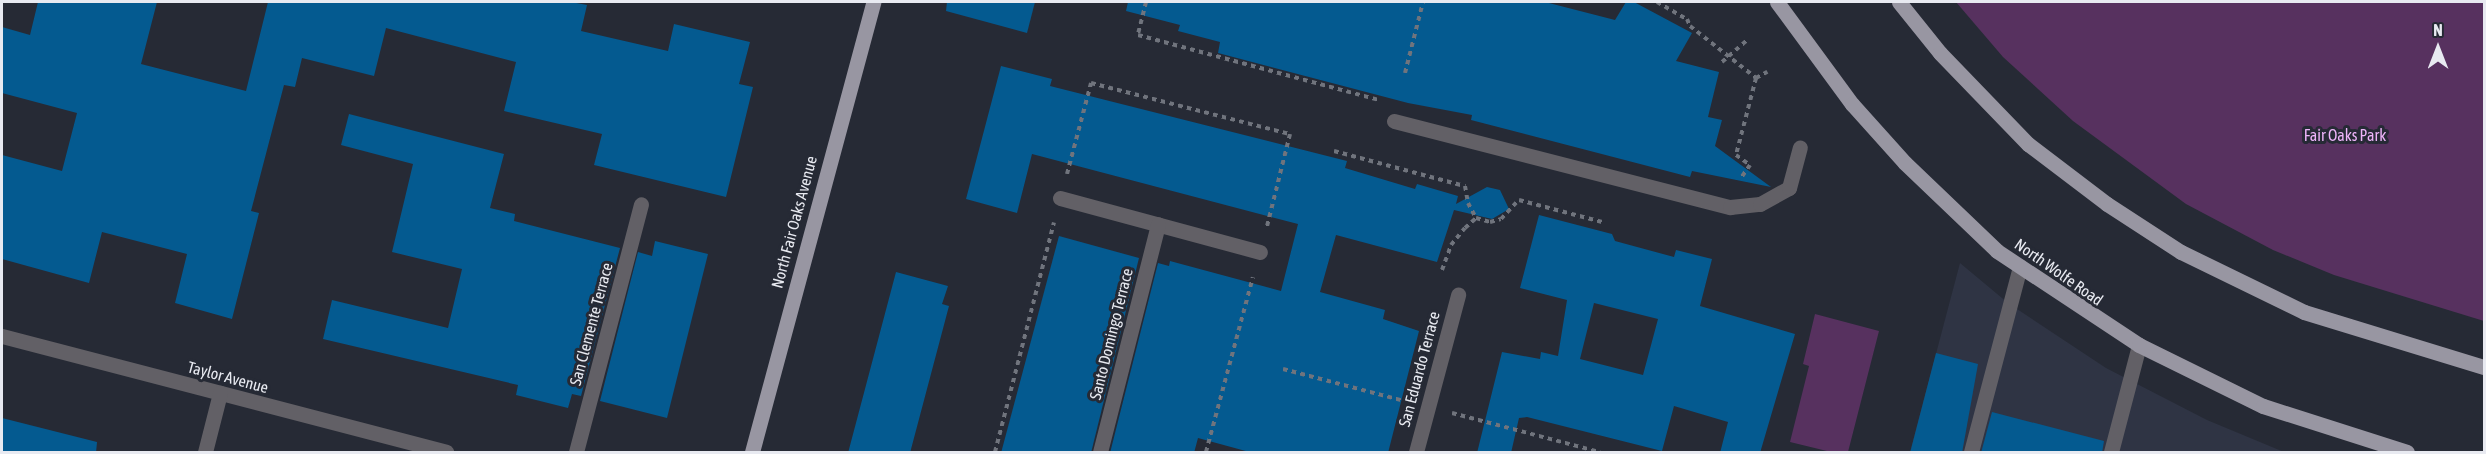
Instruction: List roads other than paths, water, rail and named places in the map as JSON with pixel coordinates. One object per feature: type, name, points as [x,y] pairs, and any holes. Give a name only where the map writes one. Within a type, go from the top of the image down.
[{"type":"main road","name":"North Fair Oaks Avenue","points":[[752,453],[869,2]]},
{"type":"main road","name":"North Wolfe Road","points":[[1777,2],[1852,104],[1905,164],[1965,223],[2020,266],[2139,345],[2263,406],[2406,453]]},
{"type":"main road","points":[[1899,2],[1940,53],[2028,144],[2107,204],[2181,252],[2304,312],[2484,368]]},
{"type":"street","points":[[1394,122],[1730,207],[1760,204],[1789,188],[1800,147]]},
{"type":"street","points":[[1060,198],[1260,252]]},
{"type":"street","name":"San Clemente Terrace","points":[[576,453],[641,204]]},
{"type":"street","name":"Santo Domingo Terrace","points":[[1100,453],[1158,224]]},
{"type":"street","points":[[1971,453],[2020,266]]},
{"type":"street","name":"San Eduardo Terrace","points":[[1416,453],[1458,295]]},
{"type":"street","name":"Taylor Avenue","points":[[2,336],[446,453]]},
{"type":"street","points":[[2111,453],[2139,345]]},
{"type":"street","points":[[205,453],[220,393]]},
{"type":"park label","name":"Fair Oaks Park","points":[[2345,135]]}]
